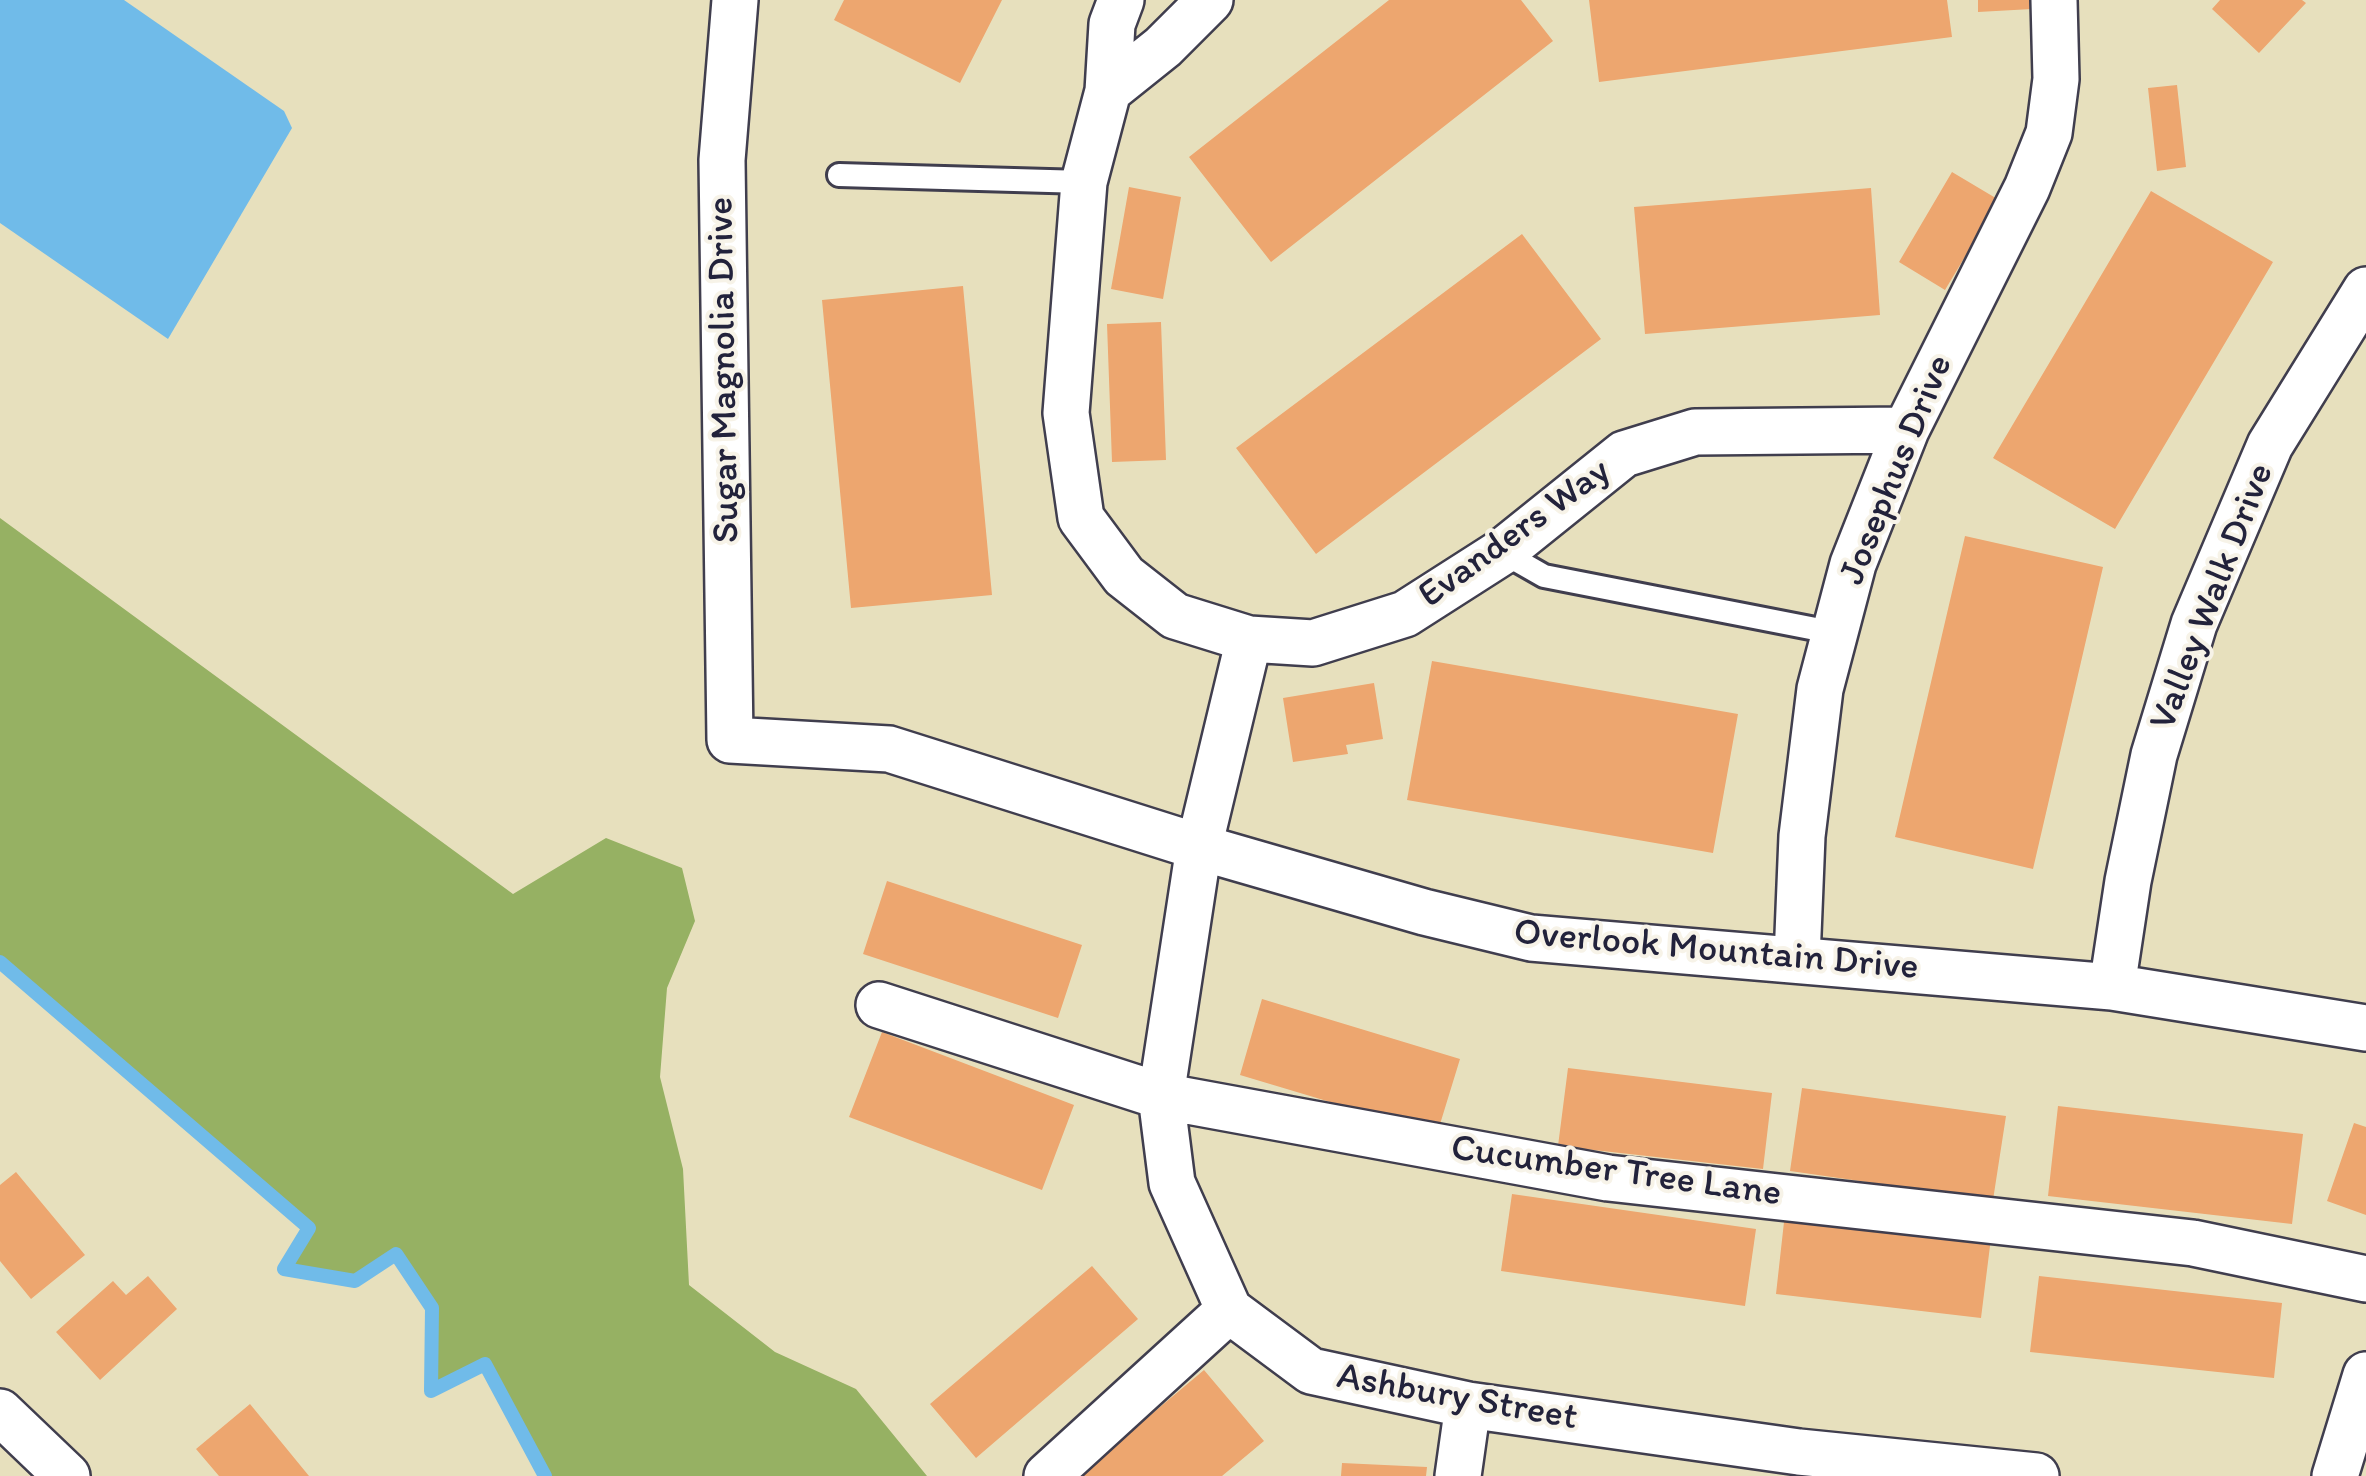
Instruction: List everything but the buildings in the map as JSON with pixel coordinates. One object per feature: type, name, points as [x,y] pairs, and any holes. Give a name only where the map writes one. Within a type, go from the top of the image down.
[{"type":"street","name":"Sugar Magnolia Drive","points":[[730,740],[722,160],[735,0]]},
{"type":"street","name":"Evanders Way","points":[[1121,0],[1112,24],[1108,91],[1084,182],[1066,413],[1081,518],[1124,576],[1175,616],[1249,639],[1313,643],[1405,614],[1502,552],[1624,454],[1695,432],[1906,430]]},
{"type":"street","points":[[1108,91],[1163,46],[1210,0]]},
{"type":"street","name":"Josephus Drive","points":[[1797,959],[1802,836],[1820,689],[1853,564],[1906,430],[2027,188],[2048,133],[2056,79],[2054,0]]},
{"type":"street","name":"Valley Walk Drive","points":[[2112,988],[2128,881],[2154,755],[2194,624],[2270,446],[2366,290]]},
{"type":"street","name":"Ashbury Street","points":[[1249,639],[1199,847],[1160,1096],[1172,1183],[1229,1310],[1311,1371],[1468,1406],[1798,1464],[2036,1476]]},
{"type":"street","name":"Overlook Mountain Drive","points":[[730,740],[889,749],[1199,847],[1424,912],[1530,938],[2112,988],[2366,1028]]},
{"type":"street","name":"Cucumber Tree Lane","points":[[879,1005],[1160,1096],[1608,1178],[2194,1244],[2366,1279]]},
{"type":"street","points":[[1048,1476],[1229,1310]]},
{"type":"street","points":[[2335,1476],[2366,1375]]},
{"type":"street","points":[[1458,1476],[1468,1406]]},
{"type":"street","points":[[0,1412],[67,1476]]},
{"type":"lane","points":[[839,175],[1084,182]]},
{"type":"lane","points":[[1502,552],[1544,576],[1836,633]]},
{"type":"green space","points":[[0,518],[513,894],[606,838],[682,868],[695,921],[667,988],[660,1077],[683,1169],[689,1285],[775,1352],[856,1389],[927,1476],[545,1476],[485,1364],[431,1391],[432,1308],[397,1254],[355,1281],[284,1269],[309,1228],[0,962]]},
{"type":"water","points":[[0,0],[124,0],[284,111],[292,128],[168,339],[0,223]]},
{"type":"waterway","points":[[0,962],[309,1228],[284,1269],[355,1281],[396,1254],[432,1308],[431,1391],[485,1364],[545,1476]]}]
